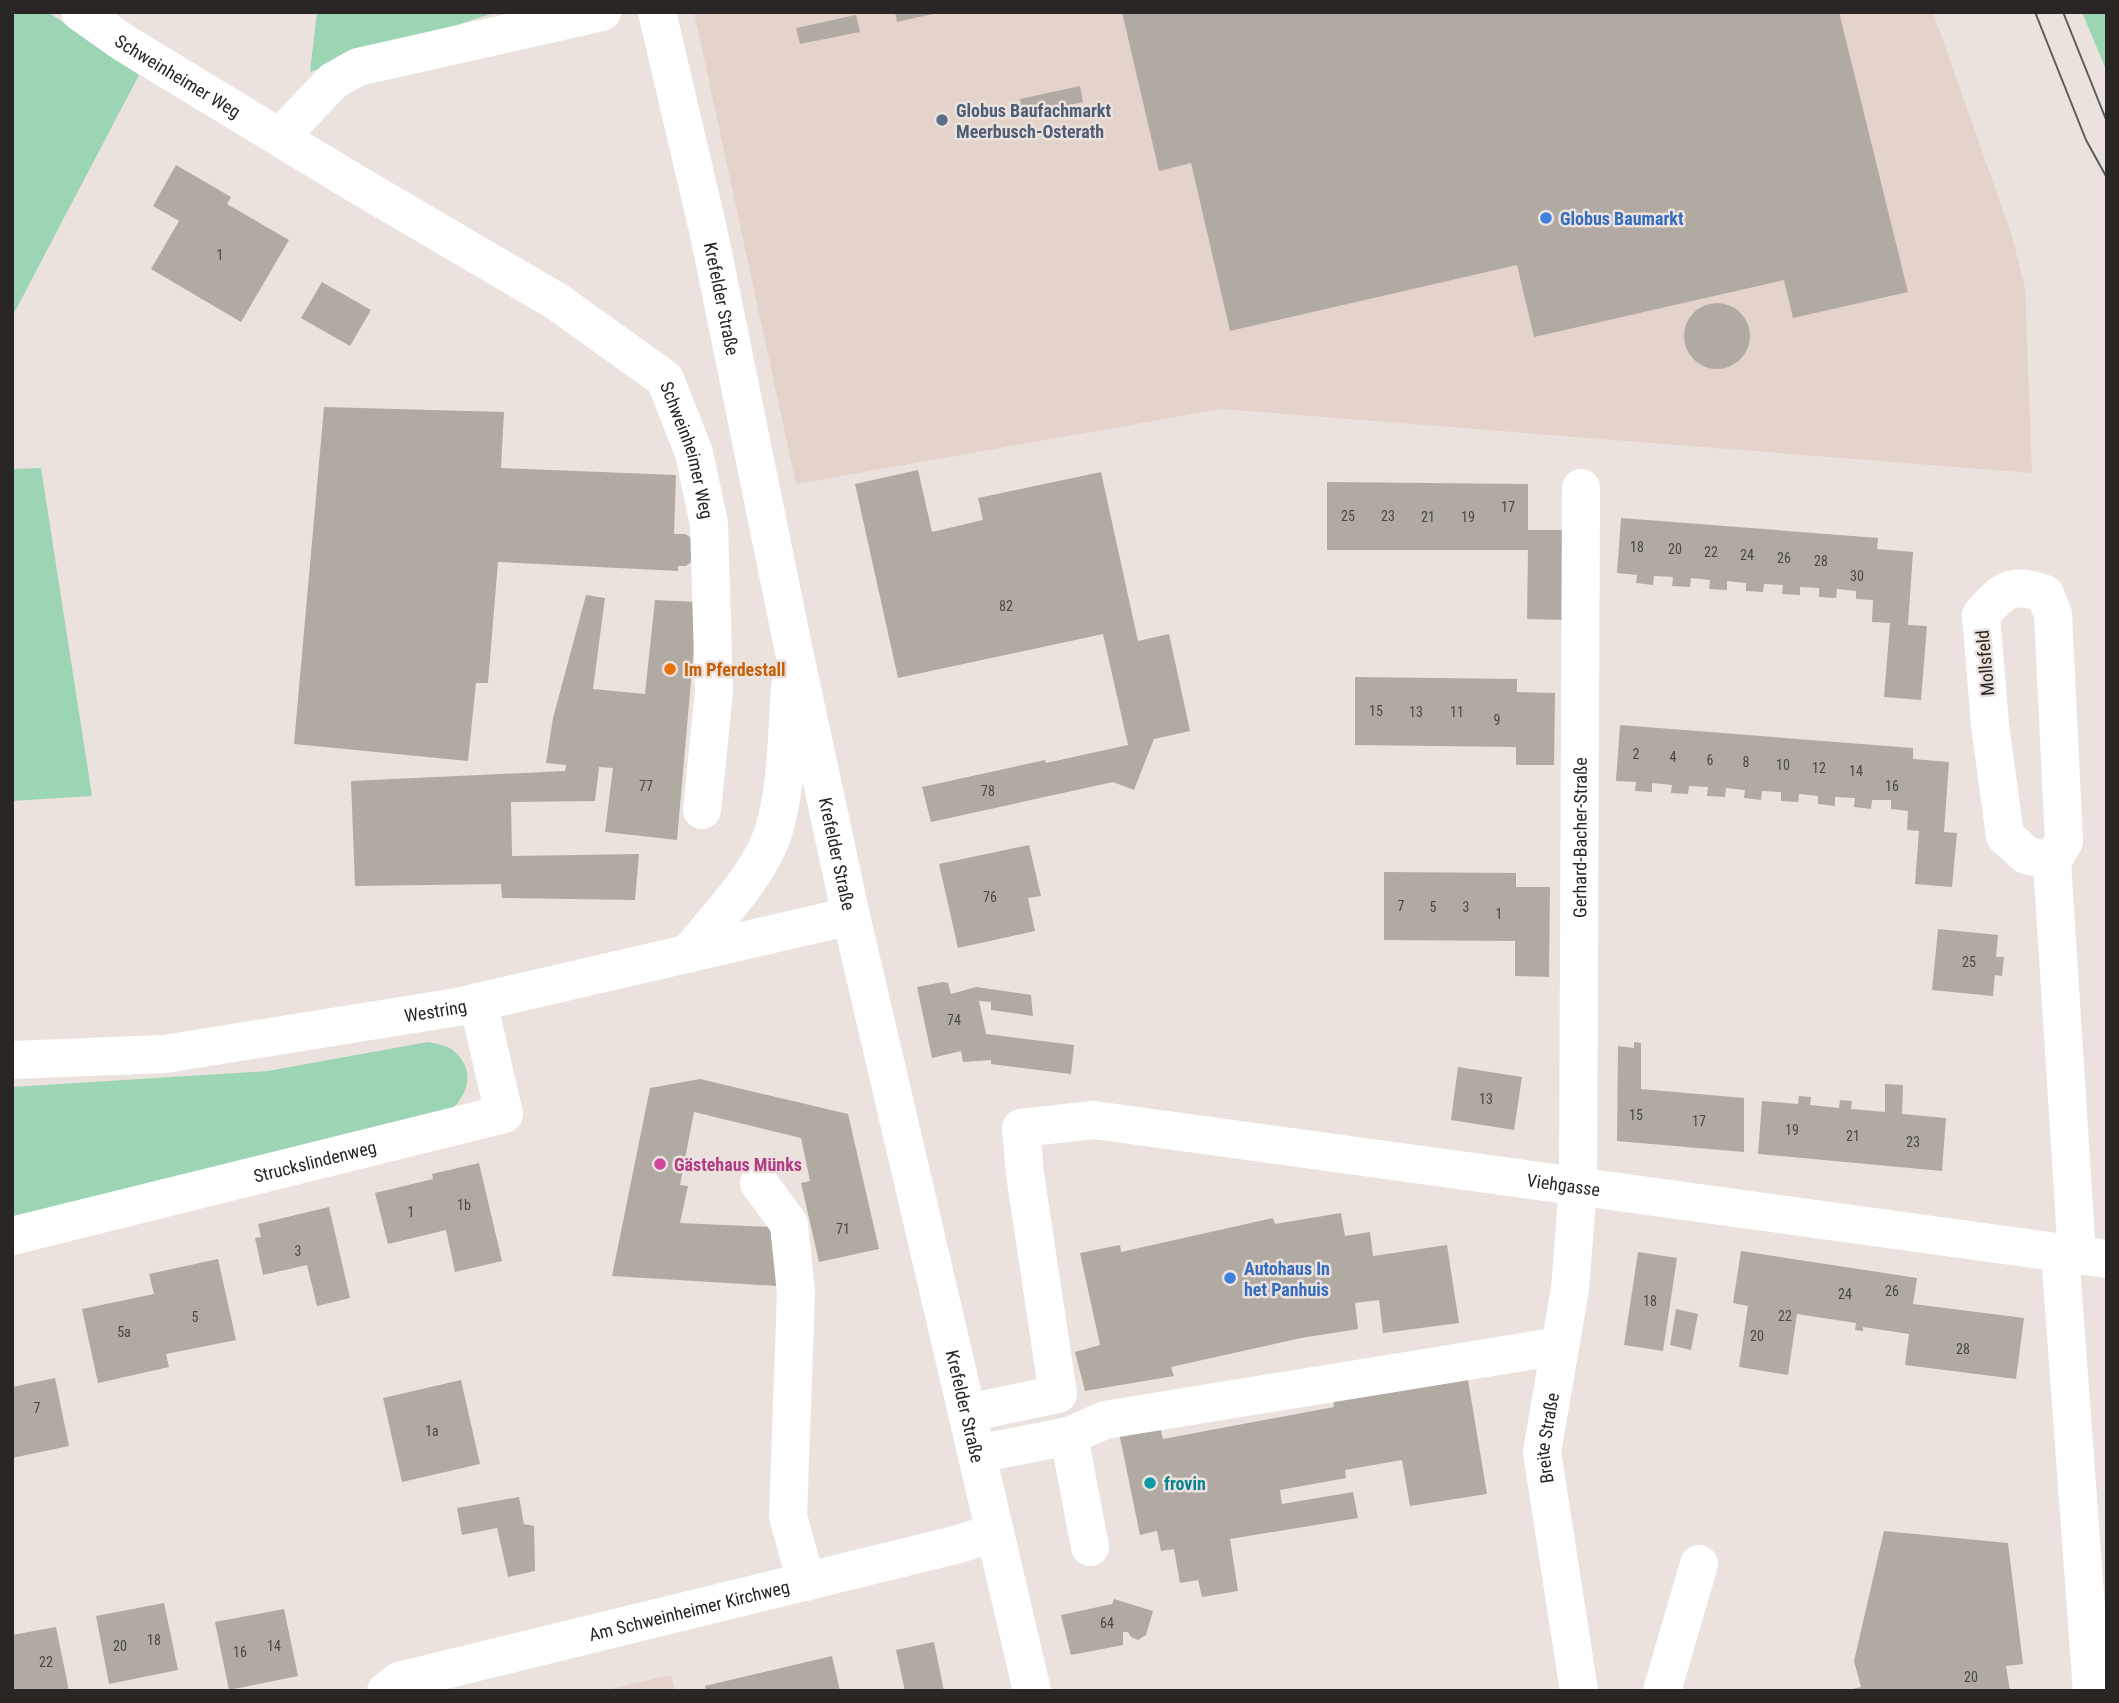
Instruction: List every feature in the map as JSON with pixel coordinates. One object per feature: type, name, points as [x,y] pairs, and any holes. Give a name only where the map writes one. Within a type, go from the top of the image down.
[{"type":"street","name":"Schweinheimer Weg","points":[[80,12],[124,43],[556,301],[665,379],[694,453],[709,524],[714,691],[702,810]]},
{"type":"street","points":[[280,137],[332,81],[358,67],[602,12]]},
{"type":"street","name":"Krefelder Straße","points":[[657,12],[709,234],[851,916],[1032,1691]]},
{"type":"street","name":"Gerhard-Bacher-Straße","points":[[1578,1186],[1581,488]]},
{"type":"street","name":"Mollsfeld","points":[[2052,862],[2026,855],[2005,836],[1990,725],[1981,615],[2001,593],[2024,587],[2045,594],[2053,614],[2064,841],[2052,862],[2081,1256],[2092,1691]]},
{"type":"street","points":[[688,954],[739,893],[764,854],[775,828],[780,806],[793,647]]},
{"type":"street","name":"Westring","points":[[12,1060],[165,1054],[478,1002],[851,916]]},
{"type":"street","name":"Struckslindenweg","points":[[12,1236],[504,1114],[478,1002]]},
{"type":"street","name":"Viehgasse","points":[[968,1413],[1058,1394],[1025,1174],[1021,1128],[1094,1120],[2081,1256]]},
{"type":"street","points":[[759,1183],[789,1224],[796,1293],[788,1516],[806,1581]]},
{"type":"street","name":"Breite Straße","points":[[1578,1186],[1570,1289],[1542,1452],[1579,1691]]},
{"type":"street","points":[[977,1454],[1069,1436],[1105,1420],[1560,1346]]},
{"type":"street","points":[[1069,1436],[1090,1548]]},
{"type":"street","name":"Am Schweinheimer Kirchweg","points":[[386,1691],[399,1681],[959,1544],[995,1532]]},
{"type":"street","points":[[1662,1691],[1699,1564]]},
{"type":"shaded area","points":[[694,12],[1933,12],[2012,236],[2025,288],[2032,473],[1221,409],[796,484]]},
{"type":"shaded area","points":[[671,1675],[675,1691],[601,1691]]},
{"type":"green space","points":[[12,12],[48,12],[139,75],[12,317]]},
{"type":"green space","points":[[317,12],[497,12],[310,72]]},
{"type":"green space","points":[[2082,12],[2107,12],[2107,72]]},
{"type":"green space","points":[[41,468],[92,796],[12,801],[12,469]]},
{"type":"green space","points":[[428,1042],[452,1050],[466,1067],[465,1091],[449,1111],[12,1224],[12,1087],[268,1071]]},
{"type":"building","points":[[895,12],[937,12],[937,13],[897,22]]},
{"type":"building","name":"Globus Baumarkt","points":[[1122,12],[1839,12],[1908,292],[1793,318],[1784,280],[1534,337],[1517,265],[1230,331],[1191,163],[1159,171]]},
{"type":"building","points":[[856,15],[860,32],[800,44],[796,28]]},
{"type":"building","points":[[1080,86],[1083,102],[1023,116],[1020,99]]},
{"type":"building","points":[[176,165],[231,197],[227,204],[289,240],[241,322],[151,269],[179,221],[153,206]]},
{"type":"building","points":[[322,282],[371,310],[350,346],[301,318]]},
{"type":"building","points":[[1717,303],[1730,306],[1740,313],[1747,323],[1750,336],[1747,349],[1740,359],[1730,366],[1717,369],[1704,366],[1694,359],[1687,349],[1684,336],[1687,323],[1694,313],[1704,306]]},
{"type":"building","points":[[324,407],[504,412],[501,468],[676,475],[674,534],[685,534],[696,541],[696,558],[686,566],[678,566],[678,571],[498,562],[488,683],[476,683],[468,761],[294,744]]},
{"type":"building","points":[[918,470],[932,532],[983,520],[978,498],[1101,472],[1138,641],[1169,634],[1190,731],[1154,739],[1134,790],[1113,782],[931,822],[922,787],[1128,745],[1103,634],[898,678],[855,484]]},
{"type":"building","points":[[1327,482],[1528,484],[1528,530],[1564,530],[1564,620],[1527,619],[1528,550],[1327,550]]},
{"type":"building","points":[[1621,518],[1878,538],[1877,549],[1913,552],[1908,625],[1927,626],[1921,700],[1884,697],[1890,623],[1872,622],[1873,600],[1856,599],[1856,591],[1837,589],[1836,598],[1819,597],[1819,588],[1800,587],[1800,595],[1782,594],[1783,585],[1764,584],[1763,592],[1746,591],[1746,583],[1727,581],[1727,590],[1709,589],[1710,580],[1691,578],[1690,587],[1672,586],[1673,577],[1654,576],[1653,585],[1636,583],[1637,575],[1617,573]]},
{"type":"building","points":[[586,595],[605,598],[593,689],[645,694],[655,600],[698,602],[677,840],[605,832],[613,768],[599,767],[595,801],[511,802],[512,856],[639,854],[635,900],[502,898],[501,884],[355,886],[351,781],[565,771],[566,765],[546,763],[553,718]]},
{"type":"building","points":[[1355,677],[1517,679],[1517,692],[1555,693],[1554,765],[1516,765],[1516,747],[1355,745]]},
{"type":"building","points":[[1620,725],[1913,748],[1913,759],[1949,762],[1944,832],[1957,833],[1952,887],[1915,884],[1919,831],[1907,830],[1908,811],[1891,809],[1891,800],[1872,800],[1871,809],[1854,807],[1855,798],[1835,797],[1835,806],[1818,804],[1818,796],[1799,794],[1798,802],[1781,801],[1781,792],[1762,791],[1761,800],[1744,798],[1745,790],[1726,788],[1725,797],[1707,796],[1708,787],[1689,786],[1688,794],[1671,793],[1672,785],[1652,783],[1652,792],[1635,791],[1636,782],[1616,781]]},
{"type":"building","points":[[1029,845],[1041,896],[1028,898],[1035,931],[958,948],[939,864]]},
{"type":"building","points":[[1384,872],[1516,873],[1516,887],[1550,887],[1549,977],[1515,976],[1515,941],[1384,940]]},
{"type":"building","points":[[1938,929],[1998,935],[1996,957],[2004,957],[2002,976],[1995,975],[1993,996],[1932,990]]},
{"type":"building","points":[[948,983],[951,994],[976,987],[1031,995],[1033,1016],[991,1010],[991,1002],[979,1001],[986,1034],[1074,1045],[1071,1074],[991,1064],[991,1060],[963,1062],[961,1051],[932,1058],[917,987]]},
{"type":"building","points":[[1634,1042],[1641,1043],[1641,1089],[1744,1098],[1744,1152],[1617,1141],[1618,1046],[1634,1048]]},
{"type":"building","points":[[1458,1067],[1522,1077],[1514,1130],[1451,1120]]},
{"type":"building","name":"Gästehaus Münks","points":[[700,1079],[848,1114],[879,1249],[819,1262],[801,1183],[810,1181],[801,1138],[694,1112],[680,1185],[688,1186],[680,1223],[770,1227],[777,1286],[612,1276],[650,1088]]},
{"type":"building","points":[[1885,1084],[1903,1085],[1902,1114],[1946,1118],[1942,1171],[1758,1154],[1762,1101],[1798,1104],[1799,1096],[1811,1097],[1810,1105],[1839,1108],[1840,1100],[1852,1101],[1851,1109],[1885,1112]]},
{"type":"building","points":[[479,1163],[502,1261],[455,1272],[446,1230],[388,1244],[375,1193],[433,1179],[432,1174]]},
{"type":"building","points":[[329,1207],[350,1298],[317,1306],[307,1265],[263,1275],[255,1238],[261,1237],[258,1224]]},
{"type":"building","name":"Autohaus In het Panhuis","points":[[1341,1213],[1345,1236],[1370,1232],[1373,1256],[1447,1245],[1459,1323],[1383,1333],[1379,1300],[1355,1303],[1358,1329],[1301,1338],[1171,1367],[1174,1376],[1085,1391],[1075,1352],[1100,1345],[1080,1253],[1120,1245],[1121,1252],[1273,1218],[1275,1224]]},
{"type":"building","points":[[1741,1251],[1917,1278],[1913,1304],[2024,1318],[2016,1379],[1905,1365],[1909,1334],[1863,1327],[1863,1331],[1855,1330],[1856,1323],[1797,1314],[1788,1375],[1739,1367],[1748,1306],[1733,1303]]},
{"type":"building","points":[[1638,1252],[1677,1258],[1663,1351],[1624,1345]]},
{"type":"building","points":[[218,1259],[236,1340],[166,1354],[169,1367],[98,1383],[82,1309],[154,1294],[149,1274]]},
{"type":"building","points":[[1676,1309],[1698,1314],[1691,1350],[1670,1345]]},
{"type":"building","points":[[1467,1374],[1487,1494],[1410,1506],[1402,1460],[1345,1470],[1346,1478],[1280,1490],[1282,1504],[1353,1492],[1358,1518],[1230,1539],[1238,1591],[1202,1597],[1198,1580],[1180,1583],[1174,1549],[1161,1551],[1157,1531],[1140,1535],[1117,1423],[1157,1415],[1163,1439],[1334,1407],[1333,1397]]},
{"type":"building","points":[[55,1378],[69,1446],[12,1458],[12,1387]]},
{"type":"building","points":[[461,1380],[480,1464],[402,1482],[383,1398]]},
{"type":"building","points":[[519,1497],[524,1524],[534,1526],[535,1571],[508,1577],[497,1528],[462,1535],[457,1508]]},
{"type":"building","points":[[1884,1531],[2008,1543],[2023,1664],[2006,1666],[2010,1691],[1845,1691],[1861,1687],[1854,1661]]},
{"type":"building","points":[[1114,1599],[1153,1611],[1146,1635],[1138,1640],[1128,1632],[1123,1632],[1123,1645],[1071,1655],[1061,1615],[1112,1604]]},
{"type":"building","points":[[164,1603],[178,1670],[109,1684],[96,1616]]},
{"type":"building","points":[[284,1609],[298,1676],[229,1690],[215,1622]]},
{"type":"building","points":[[56,1627],[69,1691],[12,1691],[12,1635]]},
{"type":"building","points":[[934,1642],[944,1691],[905,1691],[896,1650]]},
{"type":"building","points":[[832,1656],[840,1691],[706,1691],[705,1686]]},
{"type":"tram line","points":[[2035,12],[2086,140],[2107,178]]},
{"type":"tram line","points":[[2063,12],[2107,122]]},
{"type":"place","name":"Globus Baufachmarkt Meerbusch-Osterath","points":[[942,120]]},
{"type":"place","name":"Globus Baumarkt","points":[[1546,218]]},
{"type":"place","name":"Im Pferdestall","points":[[670,669]]},
{"type":"place","name":"Gästehaus Münks","points":[[660,1164]]},
{"type":"place","name":"Autohaus In het Panhuis","points":[[1230,1278]]},
{"type":"place","name":"frovin","points":[[1150,1483]]}]
